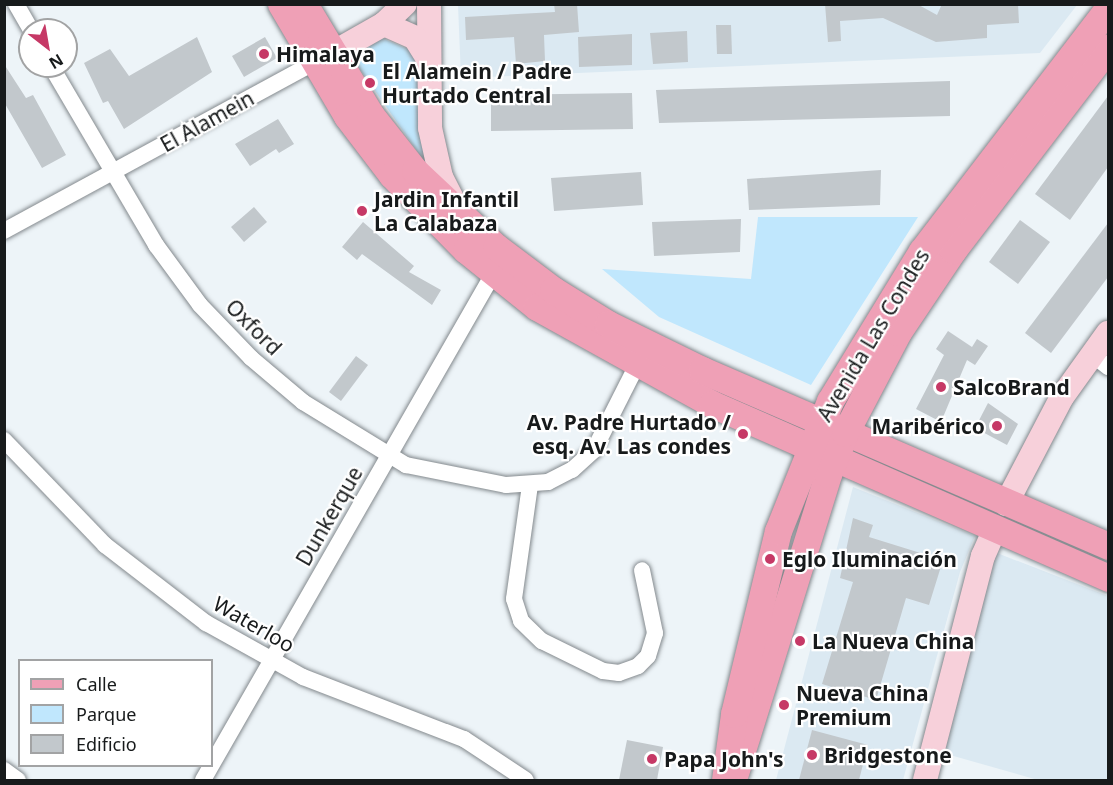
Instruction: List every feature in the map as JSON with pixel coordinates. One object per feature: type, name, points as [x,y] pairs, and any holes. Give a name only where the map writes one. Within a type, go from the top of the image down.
[{"type":"main road","points":[[281,4],[392,144],[466,220],[527,271],[608,324],[845,433],[1108,546]]},
{"type":"main road","points":[[304,4],[323,58],[386,167],[493,274],[561,321],[637,365],[833,460],[1108,578]]},
{"type":"main road","name":"Avenida Las Condes","points":[[725,780],[729,739],[755,618],[778,531],[808,448],[861,345],[922,251],[1108,9]]},
{"type":"main road","name":"Avenida Las Condes","points":[[732,780],[833,460],[845,433],[898,332],[953,250],[1108,46]]},
{"type":"street","points":[[16,4],[24,18]]},
{"type":"street","name":"El Alamein","points":[[4,231],[384,24],[405,4]]},
{"type":"street","points":[[429,4],[428,60],[433,147],[446,187],[466,220]]},
{"type":"street","points":[[384,24],[415,38],[428,60]]},
{"type":"street","name":"Oxford","points":[[58,78],[112,173],[177,276],[225,332],[303,402],[389,456],[423,472],[530,485],[566,473],[594,450],[637,365]]},
{"type":"street","name":"Dunkerque","points":[[213,763],[493,274]]},
{"type":"street","points":[[1006,504],[1048,420],[1100,361],[1108,333]]},
{"type":"street","name":"Waterloo","points":[[4,440],[51,493],[128,565],[206,623],[271,662],[464,740],[526,780]]},
{"type":"street","points":[[530,485],[514,599],[521,621],[543,641],[603,671],[619,673],[638,666],[648,656],[655,633],[642,570]]},
{"type":"street","points":[[925,780],[983,556],[995,529]]},
{"type":"street","name":"Dunkerque","points":[[203,780],[210,767]]},
{"type":"street","points":[[4,770],[18,780]]},
{"type":"shaded area","points":[[458,5],[1077,5],[1040,53],[461,78]]},
{"type":"shaded area","points":[[853,487],[975,536],[960,572],[903,780],[776,780]]},
{"type":"shaded area","points":[[997,553],[1108,596],[1108,780],[1038,780],[943,753],[982,584]]},
{"type":"green space","points":[[377,36],[410,50],[425,78],[424,161],[350,55]]},
{"type":"green space","points":[[758,217],[918,217],[811,385],[659,317],[602,269],[751,279]]},
{"type":"building","points":[[554,4],[577,4],[579,32],[544,35],[545,61],[516,64],[514,37],[466,40],[465,17],[555,12]]},
{"type":"building","points":[[825,4],[917,4],[937,15],[942,4],[1018,4],[1019,23],[987,25],[987,38],[936,42],[883,18],[840,21],[841,41],[828,42]]},
{"type":"building","points":[[716,25],[731,25],[732,54],[717,54]]},
{"type":"building","points":[[687,31],[688,62],[653,64],[650,33]]},
{"type":"building","points":[[632,34],[632,65],[579,67],[578,37]]},
{"type":"building","points":[[197,37],[212,72],[124,129],[108,101],[103,103],[84,63],[110,49],[129,76]]},
{"type":"building","points":[[265,37],[277,58],[244,77],[232,56]]},
{"type":"building","points":[[4,64],[26,98],[33,95],[66,155],[42,168],[4,102]]},
{"type":"building","points":[[950,81],[950,116],[659,123],[656,90]]},
{"type":"building","points":[[632,93],[633,129],[491,131],[491,95]]},
{"type":"building","points":[[1108,96],[1108,167],[1070,220],[1035,194]]},
{"type":"building","points":[[278,119],[294,144],[279,153],[276,149],[250,166],[235,144]]},
{"type":"building","points":[[881,170],[880,205],[749,210],[747,179]]},
{"type":"building","points":[[641,172],[643,205],[554,211],[551,178]]},
{"type":"building","points":[[254,207],[267,222],[244,242],[231,227]]},
{"type":"building","points":[[741,219],[740,252],[654,256],[652,222]]},
{"type":"building","points":[[1020,220],[1050,242],[1018,284],[989,262]]},
{"type":"building","points":[[363,222],[414,266],[409,272],[441,290],[432,305],[362,254],[357,260],[342,247]]},
{"type":"building","points":[[1108,223],[1108,277],[1051,353],[1025,333]]},
{"type":"building","points":[[948,331],[972,347],[977,339],[988,346],[975,365],[967,360],[941,422],[916,409],[944,355],[936,349]]},
{"type":"building","points":[[356,356],[368,365],[341,401],[329,392]]},
{"type":"building","name":"Maribérico","points":[[988,403],[1018,424],[1007,445],[975,428]]},
{"type":"building","points":[[853,518],[873,525],[869,537],[943,560],[929,605],[906,598],[876,700],[822,684],[853,582],[840,578]]},
{"type":"building","points":[[812,730],[868,745],[859,780],[799,780]]},
{"type":"building","points":[[627,740],[663,747],[657,780],[619,780]]},
{"type":"place","name":"Himalaya","points":[[264,54]]},
{"type":"place","name":"El Alamein / Padre Hurtado Central","points":[[370,83]]},
{"type":"place","name":"Jardin Infantil La Calabaza","points":[[362,211]]},
{"type":"place","name":"SalcoBrand","points":[[941,387]]},
{"type":"place","name":"Maribérico","points":[[997,426]]},
{"type":"place","name":"Av. Padre Hurtado / esq. Av. Las condes","points":[[743,434]]},
{"type":"place","name":"Eglo Iluminación","points":[[770,559]]},
{"type":"place","name":"La Nueva China","points":[[800,641]]},
{"type":"place","name":"Nueva China Premium","points":[[784,705]]},
{"type":"place","name":"Bridgestone","points":[[812,755]]},
{"type":"place","name":"Papa John's","points":[[652,759]]}]
